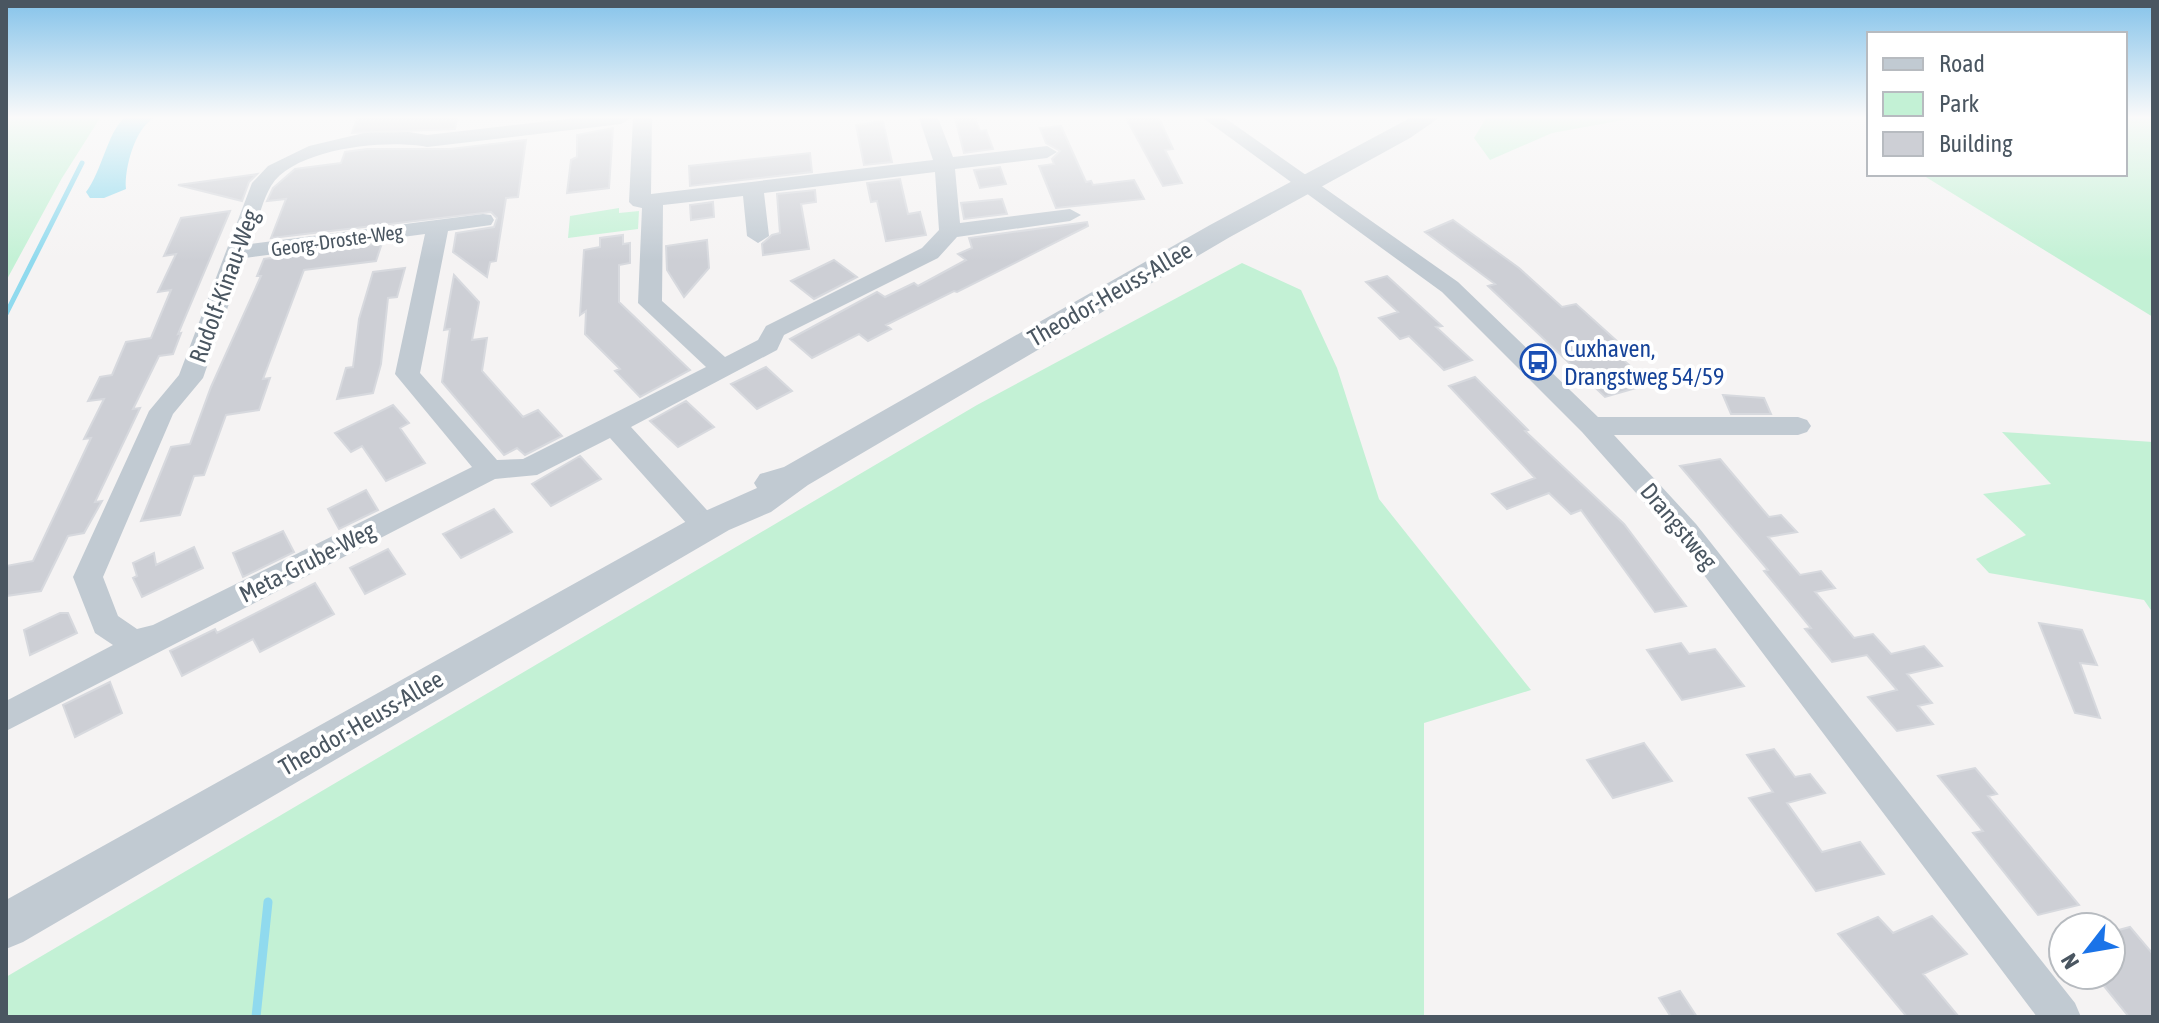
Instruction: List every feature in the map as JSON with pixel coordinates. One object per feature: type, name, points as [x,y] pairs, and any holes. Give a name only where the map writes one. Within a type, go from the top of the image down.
[{"type":"street","name":"Rudolf-Kinau-Weg","points":[[160,635],[133,642],[106,624],[88,577],[162,411],[190,378],[262,183],[280,166]]},
{"type":"street","points":[[641,166],[640,202],[937,166]]},
{"type":"street","points":[[943,166],[950,231],[1070,215]]},
{"type":"street","name":"Drangstweg","points":[[1282,166],[1450,287],[1591,426],[1686,531],[2061,1017]]},
{"type":"street","name":"Theodor-Heuss-Allee","points":[[6,926],[711,524],[776,492],[796,476],[1220,231],[1342,166]]},
{"type":"street","points":[[753,188],[758,236]]},
{"type":"street","points":[[653,200],[650,303],[725,370]]},
{"type":"street","name":"Georg-Droste-Weg","points":[[236,253],[483,220]]},
{"type":"street","name":"Georg-Droste-Weg","points":[[438,226],[407,374],[490,470]]},
{"type":"street","name":"Meta-Grube-Weg","points":[[6,717],[160,635],[490,470],[527,468],[725,370],[768,345],[774,331],[930,253],[950,231]]},
{"type":"street","points":[[614,425],[711,524]]},
{"type":"street","points":[[1591,426],[1798,426]]},
{"type":"green space","points":[[6,166],[70,166],[62,178],[6,281]]},
{"type":"green space","points":[[2127,166],[2153,166],[2153,317],[1924,176],[2127,176]]},
{"type":"green space","points":[[619,208],[619,213],[639,211],[638,229],[568,238],[570,216]]},
{"type":"green space","points":[[1242,263],[1301,290],[1337,368],[1379,499],[1531,690],[1424,723],[1424,1017],[6,1017],[6,977],[977,405]]},
{"type":"green space","points":[[2002,432],[2153,442],[2153,613],[2144,600],[1989,573],[1976,559],[2026,535],[1983,494],[2051,484]]},
{"type":"water","points":[[99,166],[128,166],[126,189],[104,198],[90,198],[86,192]]},
{"type":"building","points":[[320,166],[522,166],[518,197],[506,198],[496,261],[490,262],[487,277],[453,252],[456,233],[494,227],[497,218],[491,212],[271,238],[286,199],[267,201],[273,188],[295,169]]},
{"type":"building","points":[[570,166],[610,166],[609,188],[567,193]]},
{"type":"building","points":[[689,166],[811,166],[812,172],[690,186]]},
{"type":"building","points":[[1039,166],[1079,166],[1086,182],[1091,181],[1093,185],[1134,180],[1144,199],[1056,208]]},
{"type":"building","points":[[1152,166],[1173,166],[1182,183],[1163,186]]},
{"type":"building","points":[[1000,167],[1006,184],[980,188],[974,170]]},
{"type":"building","points":[[257,174],[249,182],[242,201],[178,185]]},
{"type":"building","points":[[900,179],[908,214],[920,212],[926,235],[886,241],[877,201],[871,202],[867,183]]},
{"type":"building","points":[[815,190],[816,202],[801,204],[809,249],[763,255],[762,244],[772,235],[780,233],[777,194]]},
{"type":"building","points":[[1002,199],[1007,214],[964,219],[961,203]]},
{"type":"building","points":[[713,202],[714,217],[691,220],[690,205]]},
{"type":"building","points":[[230,211],[178,334],[181,333],[173,354],[159,356],[133,409],[140,408],[95,502],[102,501],[84,533],[68,536],[41,591],[6,596],[6,566],[33,561],[91,438],[84,439],[104,399],[88,401],[100,377],[112,375],[126,342],[151,338],[171,290],[158,292],[176,254],[164,256],[181,218]]},
{"type":"building","points":[[1453,220],[1519,268],[1562,307],[1576,304],[1618,342],[1607,345],[1650,384],[1605,397],[1488,286],[1495,284],[1425,232]]},
{"type":"building","points":[[1087,222],[1088,226],[886,325],[891,329],[868,341],[859,334],[812,358],[790,339],[877,292],[885,297],[914,283],[918,286],[966,260],[958,254],[972,248],[969,238]]},
{"type":"building","points":[[623,235],[623,244],[630,243],[630,263],[619,265],[619,302],[690,370],[640,397],[615,371],[620,369],[585,334],[586,311],[580,315],[584,250],[600,247],[600,238]]},
{"type":"building","points":[[707,240],[709,268],[684,297],[667,270],[666,246]]},
{"type":"building","points":[[382,243],[376,261],[304,270],[263,379],[270,378],[259,410],[226,415],[204,475],[194,476],[180,515],[141,521],[171,447],[190,444],[211,387],[261,276],[257,276],[264,259]]},
{"type":"building","points":[[834,260],[857,277],[814,299],[791,281]]},
{"type":"building","points":[[405,268],[397,297],[388,298],[381,364],[373,393],[337,399],[346,368],[353,367],[359,319],[373,272]]},
{"type":"building","points":[[454,275],[479,302],[472,340],[487,338],[482,371],[523,417],[538,410],[562,436],[525,455],[517,448],[504,455],[442,382],[450,329],[444,330]]},
{"type":"building","points":[[1387,276],[1442,326],[1436,327],[1472,360],[1444,370],[1409,336],[1400,339],[1379,318],[1398,312],[1366,282]]},
{"type":"building","points":[[766,367],[792,391],[757,409],[731,384]]},
{"type":"building","points":[[1475,377],[1528,430],[1525,431],[1624,524],[1686,606],[1655,612],[1581,510],[1571,514],[1549,493],[1507,509],[1492,494],[1535,478],[1449,386]]},
{"type":"building","points":[[1723,395],[1764,398],[1771,414],[1731,414]]},
{"type":"building","points":[[686,401],[714,427],[678,447],[650,421]]},
{"type":"building","points":[[393,405],[409,423],[400,428],[425,463],[386,481],[362,446],[351,452],[335,433]]},
{"type":"building","points":[[580,456],[601,479],[551,506],[532,484]]},
{"type":"building","points":[[1720,459],[1769,517],[1781,515],[1797,532],[1768,537],[1800,575],[1821,571],[1835,588],[1815,592],[1854,638],[1873,634],[1891,654],[1924,646],[1942,666],[1907,674],[1932,703],[1918,706],[1933,724],[1897,731],[1868,697],[1897,690],[1867,655],[1832,662],[1805,629],[1811,628],[1764,571],[1768,570],[1680,466]]},
{"type":"building","points":[[366,490],[378,510],[339,529],[328,509]]},
{"type":"building","points":[[494,509],[512,532],[461,558],[443,534]]},
{"type":"building","points":[[283,531],[294,552],[243,577],[233,553]]},
{"type":"building","points":[[194,547],[203,568],[142,597],[133,578],[137,576],[133,563],[154,553],[156,565]]},
{"type":"building","points":[[388,549],[405,574],[365,594],[350,568]]},
{"type":"building","points":[[315,583],[334,614],[260,652],[253,639],[182,676],[170,651],[215,629],[217,633]]},
{"type":"building","points":[[60,613],[68,613],[77,633],[30,655],[24,630]]},
{"type":"building","points":[[2039,623],[2082,630],[2097,665],[2080,663],[2100,718],[2075,713]]},
{"type":"building","points":[[1681,643],[1689,654],[1715,649],[1744,686],[1682,700],[1647,650]]},
{"type":"building","points":[[110,682],[122,713],[75,737],[63,705]]},
{"type":"building","points":[[1644,743],[1672,781],[1613,798],[1587,760]]},
{"type":"building","points":[[1774,749],[1795,777],[1810,774],[1825,793],[1787,803],[1822,852],[1860,842],[1884,874],[1816,891],[1749,798],[1773,792],[1747,755]]},
{"type":"building","points":[[1975,768],[1997,794],[1988,796],[2079,905],[2038,915],[1973,833],[1983,831],[1938,776]]},
{"type":"building","points":[[1932,916],[1967,954],[1923,974],[1959,1017],[1907,1017],[1838,934],[1878,917],[1893,933]]},
{"type":"building","points":[[2130,927],[2153,954],[2153,1017],[2129,1017],[2108,991],[2127,991],[2127,928]]},
{"type":"building","points":[[1680,991],[1697,1017],[1671,1017],[1659,998]]},
{"type":"waterway","points":[[6,314],[81,166]]},
{"type":"waterway","points":[[256,1017],[268,902]]},
{"type":"place","name":"Cuxhaven, Drangstweg 54/59","points":[[1538,362]]}]
